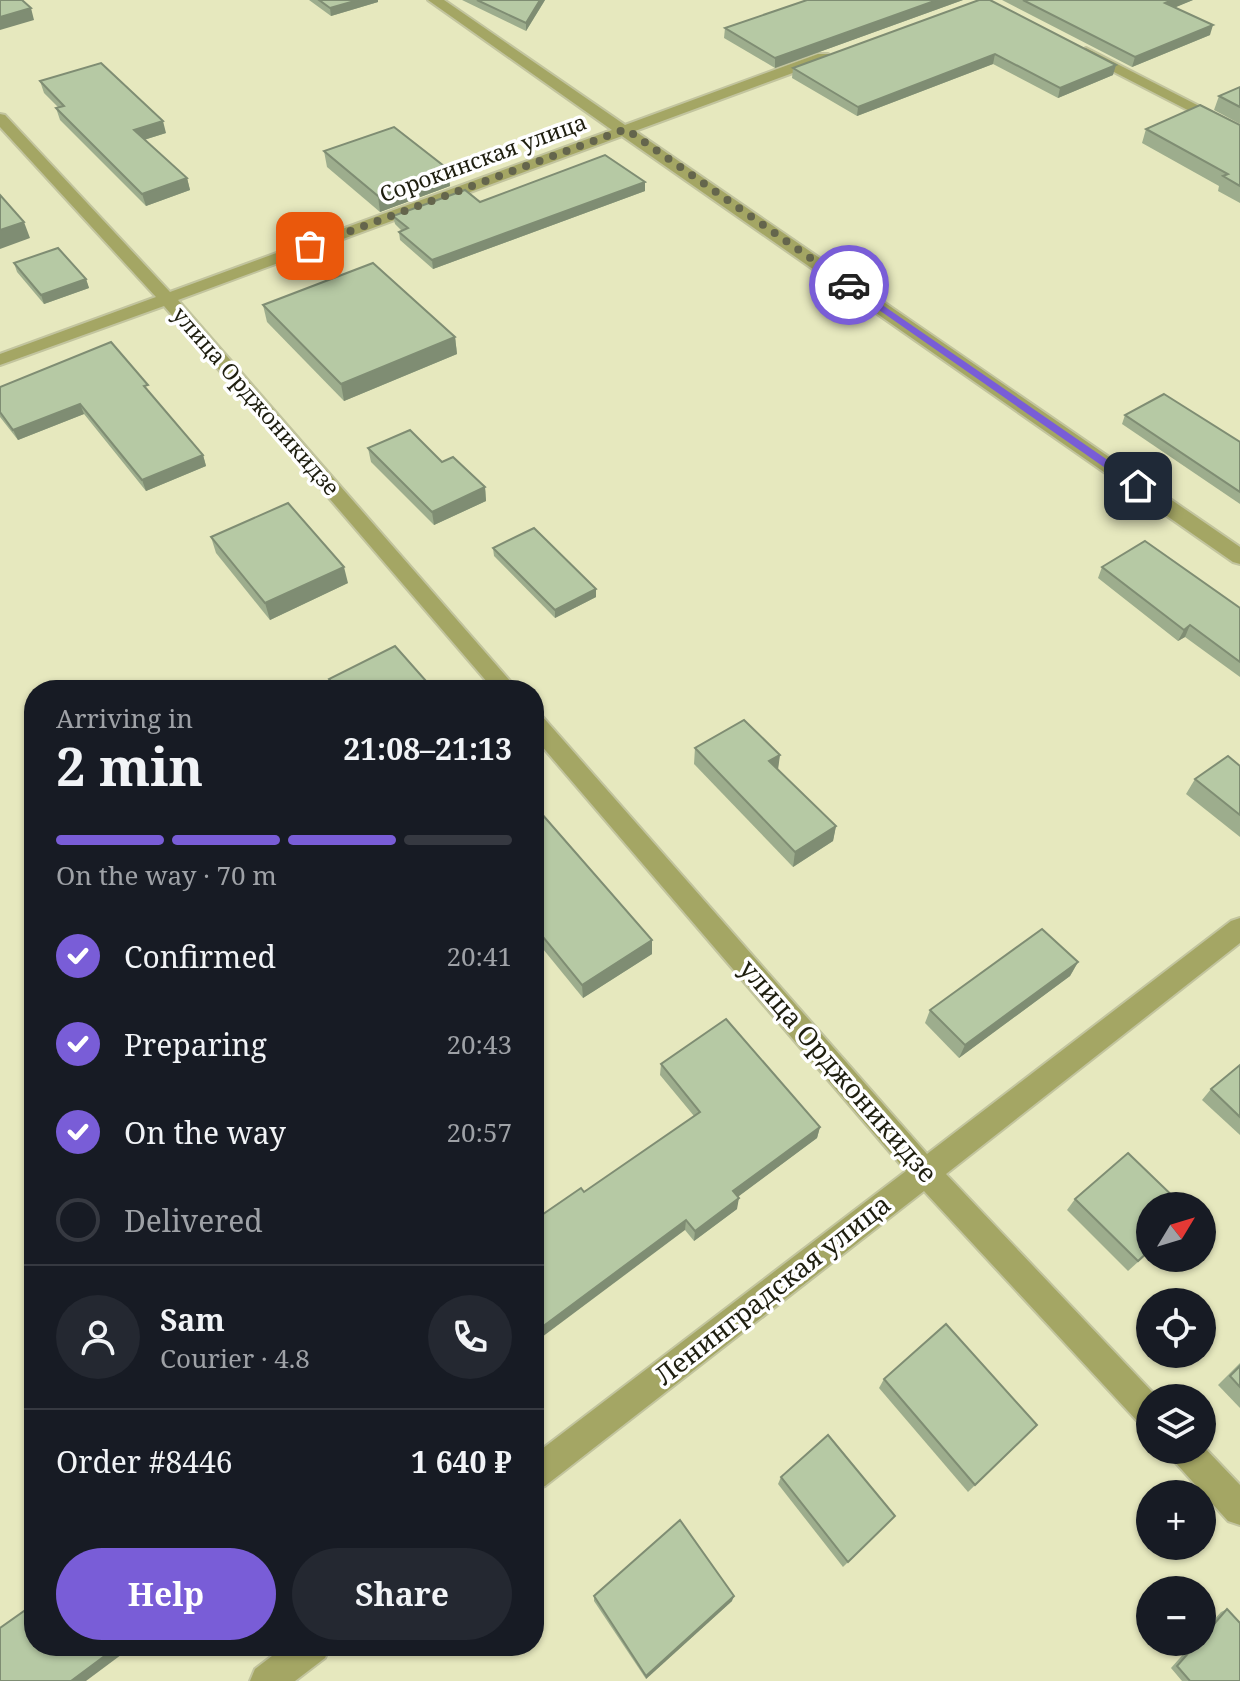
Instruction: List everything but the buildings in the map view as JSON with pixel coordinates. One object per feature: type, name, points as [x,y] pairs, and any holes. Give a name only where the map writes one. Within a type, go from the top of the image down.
[{"type":"street","points":[[435,0],[626,129],[1240,557]]},
{"type":"street","points":[[1071,44],[1240,133]]},
{"type":"street","name":"Сорокинская улица","points":[[0,360],[843,50]]},
{"type":"street","name":"улица Орджоникидзе","points":[[0,118],[168,300],[498,680]]},
{"type":"street","name":"улица Орджоникидзе","points":[[544,734],[925,1172],[1136,1397]]},
{"type":"street","name":"Ленинградская улица","points":[[544,1467],[1240,929]]},
{"type":"street","points":[[1198,1464],[1240,1509]]},
{"type":"street","points":[[267,1681],[300,1656]]},
{"type":"way so far","points":[[310,246],[626,129],[849,285]]},
{"type":"route","points":[[849,285],[1138,486]]}]
